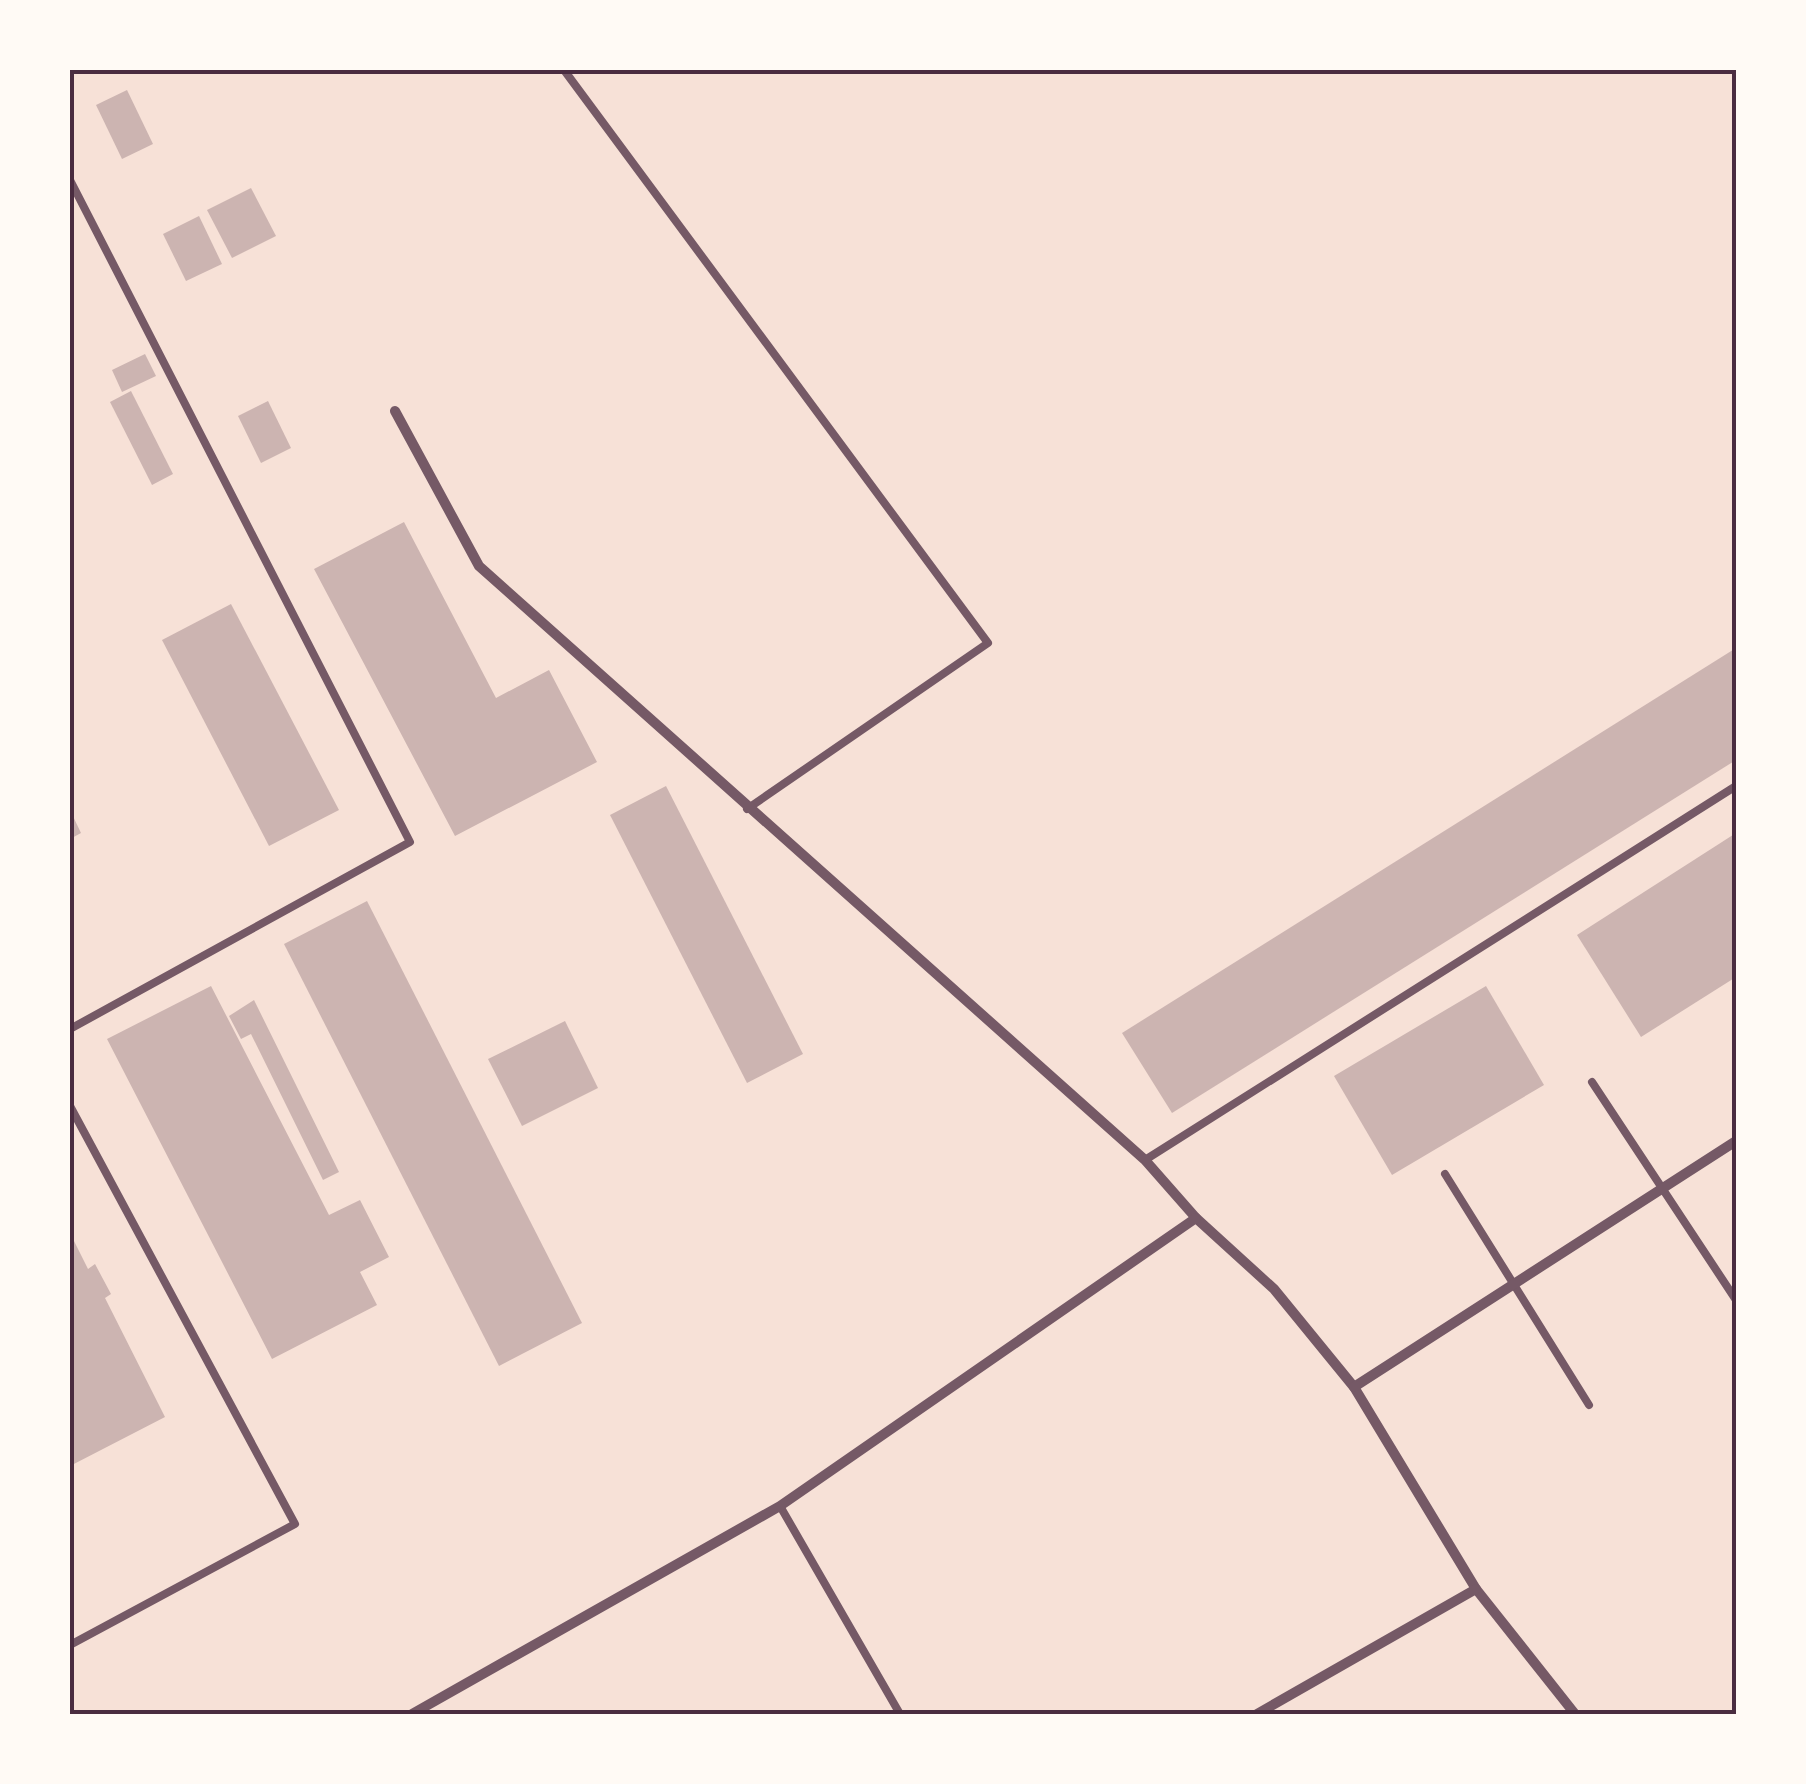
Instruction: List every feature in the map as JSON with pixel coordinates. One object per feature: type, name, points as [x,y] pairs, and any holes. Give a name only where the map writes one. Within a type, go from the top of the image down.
[{"type":"street","points":[[395,411],[480,566],[747,809],[1145,1160],[1196,1218],[1274,1288],[1354,1387],[1476,1589],[1575,1714]]},
{"type":"street","points":[[1354,1387],[1736,1140]]},
{"type":"street","points":[[412,1714],[780,1506],[1196,1218]]},
{"type":"street","points":[[1257,1714],[1476,1589]]},
{"type":"lane","points":[[564,70],[988,643],[747,809]]},
{"type":"lane","points":[[70,180],[410,842],[70,1029]]},
{"type":"lane","points":[[1145,1160],[1736,786]]},
{"type":"lane","points":[[1592,1082],[1736,1300]]},
{"type":"lane","points":[[70,1106],[295,1524],[70,1645]]},
{"type":"lane","points":[[1446,1174],[1588,1405]]},
{"type":"lane","points":[[780,1506],[900,1714]]},
{"type":"building","points":[[127,90],[153,144],[122,159],[96,105]]},
{"type":"building","points":[[251,188],[276,236],[232,258],[207,210]]},
{"type":"building","points":[[199,216],[222,264],[186,281],[163,234]]},
{"type":"building","points":[[145,354],[156,376],[122,392],[112,370]]},
{"type":"building","points":[[131,391],[173,474],[152,485],[110,402]]},
{"type":"building","points":[[268,401],[291,448],[261,463],[238,416]]},
{"type":"building","points":[[404,522],[496,698],[549,670],[597,762],[455,836],[314,569]]},
{"type":"building","points":[[231,604],[339,810],[269,846],[162,640]]},
{"type":"building","points":[[1736,648],[1736,760],[1172,1113],[1122,1033]]},
{"type":"building","points":[[666,786],[803,1054],[747,1083],[610,815]]},
{"type":"building","points":[[70,810],[81,833],[70,839]]},
{"type":"building","points":[[1736,833],[1736,977],[1641,1037],[1577,935]]},
{"type":"building","points":[[367,901],[582,1323],[499,1366],[284,944]]},
{"type":"building","points":[[211,986],[329,1215],[360,1200],[389,1257],[360,1272],[377,1305],[272,1359],[107,1039]]},
{"type":"building","points":[[1486,986],[1544,1085],[1392,1175],[1334,1076]]},
{"type":"building","points":[[254,1000],[339,1172],[323,1180],[251,1034],[241,1039],[229,1016]]},
{"type":"building","points":[[565,1021],[598,1088],[522,1126],[488,1059]]},
{"type":"building","points":[[70,1233],[88,1269],[95,1264],[111,1294],[105,1298],[165,1417],[70,1466]]}]
